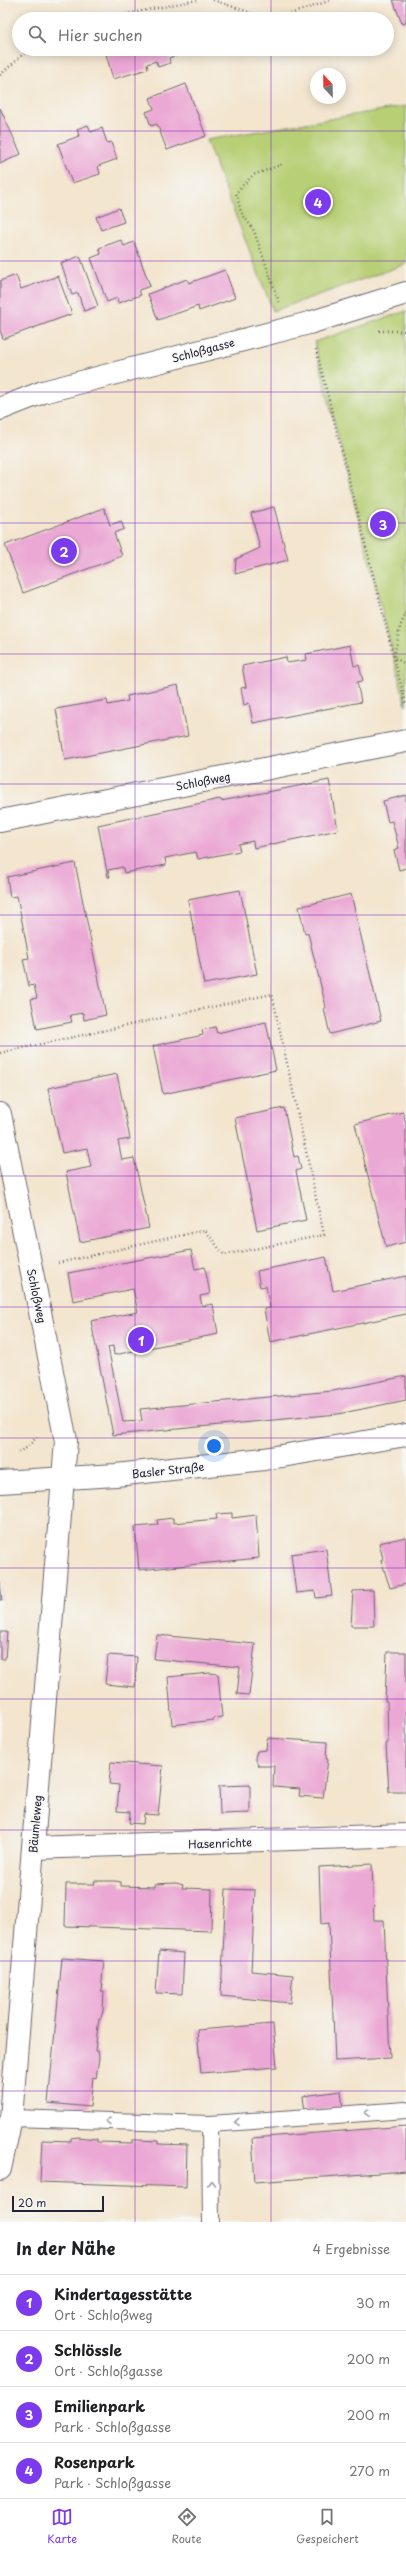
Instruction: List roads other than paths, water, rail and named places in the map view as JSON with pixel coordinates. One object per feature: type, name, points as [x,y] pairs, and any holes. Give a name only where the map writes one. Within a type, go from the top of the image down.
[{"type":"street","name":"Schloßgasse","points":[[0,409],[43,392],[288,327],[309,323],[406,293]]},
{"type":"street","name":"Schloßweg","points":[[0,821],[406,741]]},
{"type":"street","name":"Schloßweg","points":[[0,1114],[66,1441],[64,1478]]},
{"type":"street","name":"Basler Straße","points":[[0,1482],[116,1475],[264,1460],[406,1435]]},
{"type":"street","name":"Bäumleweg","points":[[0,2169],[11,2118],[64,1478]]},
{"type":"street","name":"Hasenrichte","points":[[33,1848],[406,1835]]},
{"type":"lane","points":[[11,2118],[210,2124],[406,2110]]},
{"type":"lane","points":[[210,2124],[211,2222]]},
{"type":"place","name":"Rosenpark","points":[[318,202]]},
{"type":"place","name":"Emilienpark","points":[[383,524]]},
{"type":"place","name":"Schlössle","points":[[64,551]]},
{"type":"place","name":"Kindertagesstätte","points":[[141,1340]]}]
